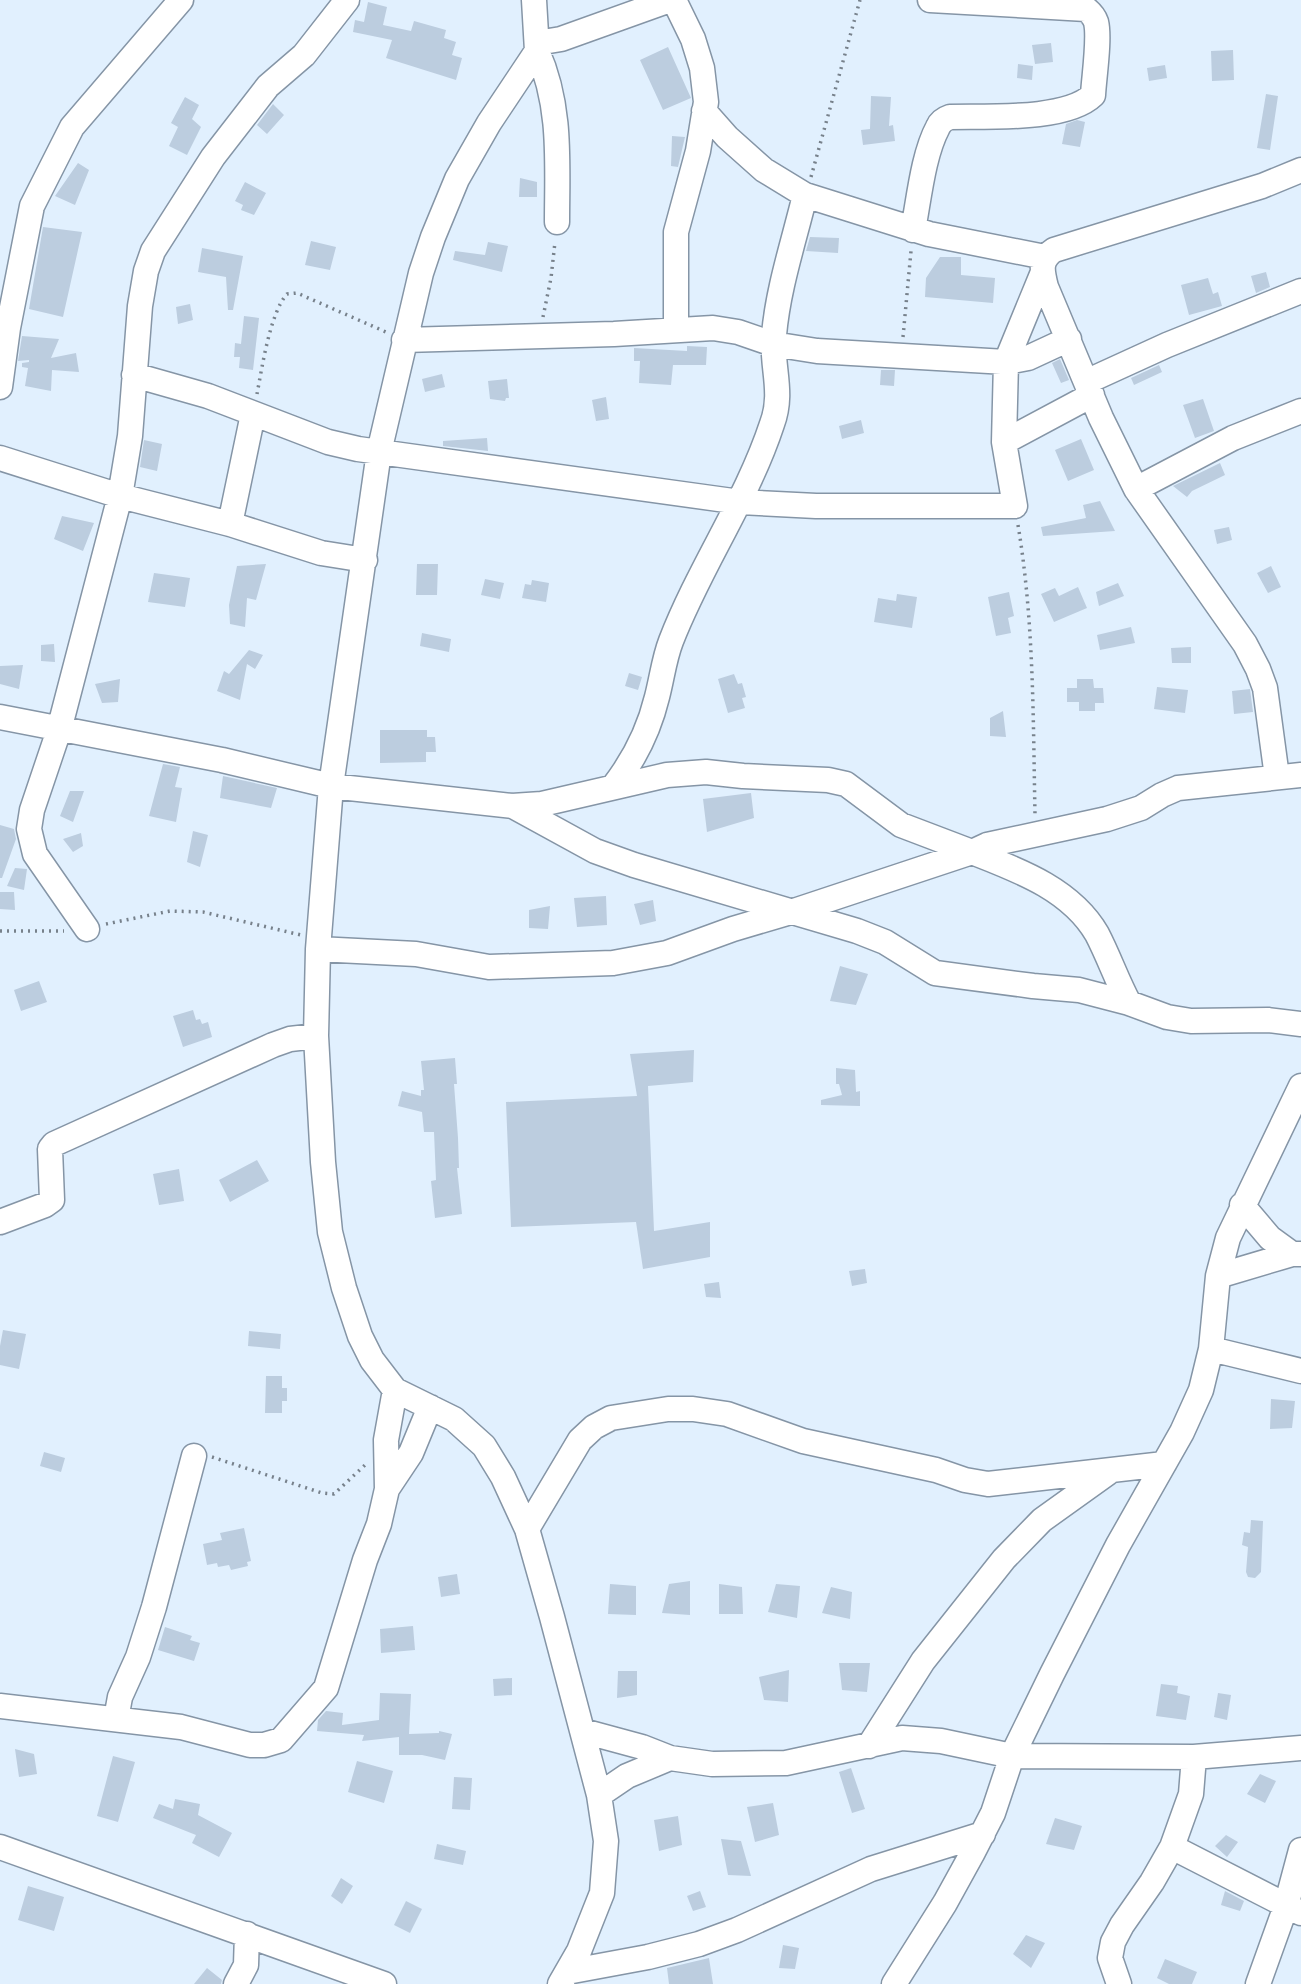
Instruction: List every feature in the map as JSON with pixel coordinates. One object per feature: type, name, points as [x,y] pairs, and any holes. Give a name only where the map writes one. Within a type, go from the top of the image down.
[{"type":"street","points":[[0,387],[3,340],[33,206],[72,127],[181,0]]},
{"type":"street","points":[[87,929],[35,855],[31,839],[32,810],[59,730],[120,496],[130,436],[140,306],[146,271],[153,251],[213,156],[268,86],[304,55],[346,0]]},
{"type":"street","points":[[534,0],[537,47],[552,96],[558,145],[557,222]]},
{"type":"street","points":[[563,1978],[579,1951],[602,1893],[606,1841],[599,1795],[527,1530],[503,1477],[484,1446],[454,1419],[395,1390],[372,1360],[360,1336],[344,1288],[330,1232],[323,1162],[316,1037],[319,944],[331,786],[379,452],[425,261],[457,179],[537,47],[672,0],[693,39],[702,68],[706,102],[698,151],[676,232],[676,330]]},
{"type":"street","points":[[913,230],[929,156],[938,127],[943,120],[950,117],[1028,116],[1058,111],[1093,95],[1097,24],[1093,14],[1086,9],[930,0]]},
{"type":"street","points":[[704,111],[727,137],[764,170],[806,195],[913,230],[1044,265]]},
{"type":"street","points":[[134,375],[208,396],[328,442],[379,452],[740,502],[816,506],[1015,506],[1004,442],[1006,362],[1044,265],[1054,250],[1262,187],[1301,170]]},
{"type":"street","points":[[613,787],[639,748],[657,698],[674,634],[740,502],[773,423],[779,387],[773,344],[782,285],[806,195]]},
{"type":"street","points":[[319,944],[416,954],[489,967],[612,962],[667,953],[972,852],[986,845],[1107,819],[1141,808],[1162,794],[1178,788],[1289,776],[1258,669],[1245,644],[1136,489],[1089,389],[1046,286],[1044,265]]},
{"type":"street","points":[[1004,442],[1167,345],[1301,291]]},
{"type":"street","points":[[404,340],[539,337],[713,328],[755,336],[773,344],[817,351],[1006,362],[1028,358],[1069,339]]},
{"type":"street","points":[[1136,489],[1233,438],[1301,411]]},
{"type":"street","points":[[230,524],[253,414]]},
{"type":"street","points":[[0,458],[120,496],[230,524],[321,553],[365,560]]},
{"type":"street","points":[[0,717],[222,760],[331,786],[512,806],[542,804],[667,775],[706,772],[828,779],[846,784],[901,825],[1025,873],[1078,908],[1096,933],[1129,1003]]},
{"type":"street","points":[[512,806],[608,856],[728,894],[794,911],[885,942],[935,973],[1079,990],[1129,1003],[1167,1017],[1191,1021],[1268,1020],[1301,1024]]},
{"type":"street","points":[[0,1222],[52,1200],[50,1149],[54,1144],[273,1045],[290,1039],[316,1037]]},
{"type":"street","points":[[894,1984],[945,1903],[983,1834],[1012,1756],[1112,1557],[1182,1432],[1201,1390],[1211,1349],[1218,1276],[1228,1237],[1301,1086]]},
{"type":"street","points":[[1242,1205],[1270,1238],[1296,1254]]},
{"type":"street","points":[[1218,1276],[1296,1254]]},
{"type":"street","points":[[1211,1349],[1301,1371]]},
{"type":"street","points":[[0,1706],[181,1727],[250,1745],[264,1745],[281,1740],[296,1726],[326,1688],[361,1572],[379,1524],[387,1489],[385,1452],[395,1390]]},
{"type":"street","points":[[387,1489],[411,1454],[430,1408]]},
{"type":"street","points":[[527,1530],[548,1489],[580,1440],[594,1427],[611,1418],[668,1409],[693,1409],[727,1414],[803,1441],[988,1484],[1164,1464]]},
{"type":"street","points":[[116,1718],[120,1697],[138,1657],[154,1607],[194,1457]]},
{"type":"street","points":[[869,1746],[923,1661],[1004,1559],[1042,1520],[1112,1470]]},
{"type":"street","points":[[583,1731],[642,1747],[670,1758],[712,1764],[786,1763],[902,1738],[919,1738],[1012,1756],[1194,1757],[1301,1748]]},
{"type":"street","points":[[1119,1984],[1110,1958],[1113,1942],[1172,1847],[1191,1794],[1194,1757]]},
{"type":"street","points":[[599,1795],[627,1776],[670,1758]]},
{"type":"street","points":[[563,1978],[699,1944],[737,1930],[871,1869],[983,1834]]},
{"type":"street","points":[[0,1847],[384,1984]]},
{"type":"street","points":[[1172,1847],[1294,1910]]},
{"type":"street","points":[[1258,1984],[1294,1910],[1301,1850]]},
{"type":"street","points":[[236,1984],[246,1965],[247,1934]]},
{"type":"path","points":[[806,195],[860,0]]},
{"type":"path","points":[[539,337],[551,278],[557,222]]},
{"type":"path","points":[[901,356],[913,230]]},
{"type":"path","points":[[253,414],[269,337],[287,294],[297,293],[404,340]]},
{"type":"path","points":[[1015,506],[1027,575],[1032,644],[1035,834]]},
{"type":"path","points":[[0,931],[57,932],[87,929],[170,911],[203,912],[319,944]]},
{"type":"path","points":[[194,1457],[204,1454],[322,1493],[334,1494],[369,1462],[385,1452]]},
{"type":"building","points":[[368,2],[387,7],[383,25],[411,31],[414,21],[446,30],[444,38],[456,42],[452,55],[462,58],[456,80],[386,58],[392,40],[353,32],[355,20],[364,22]]},
{"type":"building","points":[[1051,43],[1053,62],[1035,64],[1032,45]]},
{"type":"building","points":[[668,47],[691,98],[663,110],[640,60]]},
{"type":"building","points":[[1233,50],[1234,80],[1212,81],[1211,51]]},
{"type":"building","points":[[1018,64],[1033,66],[1032,80],[1017,78]]},
{"type":"building","points":[[1165,65],[1167,78],[1149,81],[1147,68]]},
{"type":"building","points":[[1266,94],[1278,96],[1270,150],[1257,148]]},
{"type":"building","points":[[871,96],[891,97],[889,126],[893,125],[895,141],[863,145],[861,130],[870,129]]},
{"type":"building","points":[[185,97],[199,105],[192,119],[201,127],[187,155],[169,146],[178,127],[171,123]]},
{"type":"building","points":[[273,104],[284,115],[267,134],[257,125]]},
{"type":"building","points":[[1077,120],[1085,122],[1080,147],[1062,144],[1066,124]]},
{"type":"building","points":[[672,136],[685,137],[678,167],[671,166]]},
{"type":"building","points":[[78,163],[89,170],[75,205],[55,196]]},
{"type":"building","points":[[520,178],[537,182],[537,197],[519,197]]},
{"type":"building","points":[[245,182],[266,193],[254,215],[241,210],[243,205],[235,201]]},
{"type":"building","points":[[43,227],[82,232],[63,317],[29,309]]},
{"type":"building","points":[[810,237],[839,238],[838,253],[806,251]]},
{"type":"building","points":[[311,241],[336,247],[330,270],[305,265]]},
{"type":"building","points":[[488,242],[508,246],[502,272],[453,260],[455,251],[485,255]]},
{"type":"building","points":[[202,248],[243,256],[233,310],[228,310],[226,277],[198,272]]},
{"type":"building","points":[[940,257],[961,257],[961,275],[995,278],[993,303],[925,297],[926,278]]},
{"type":"building","points":[[1266,272],[1270,287],[1256,293],[1251,276]]},
{"type":"building","points":[[1208,278],[1213,294],[1218,292],[1222,306],[1189,315],[1181,285]]},
{"type":"building","points":[[190,304],[193,320],[178,324],[176,307]]},
{"type":"building","points":[[244,316],[259,318],[253,370],[239,368],[240,357],[234,357],[235,343],[241,344]]},
{"type":"building","points":[[22,336],[59,339],[51,358],[76,353],[79,372],[52,370],[51,391],[25,386],[28,368],[22,367],[22,363],[29,360],[18,361]]},
{"type":"building","points":[[687,346],[707,347],[706,365],[673,365],[671,385],[639,383],[640,361],[634,361],[634,348],[687,351]]},
{"type":"building","points":[[1060,359],[1069,380],[1061,383],[1052,363]]},
{"type":"building","points":[[1159,365],[1162,372],[1134,385],[1131,378]]},
{"type":"building","points":[[881,370],[895,370],[894,386],[880,385]]},
{"type":"building","points":[[442,374],[445,387],[425,392],[422,379]]},
{"type":"building","points":[[507,379],[509,398],[505,401],[490,399],[488,381]]},
{"type":"building","points":[[606,397],[609,419],[596,421],[592,400]]},
{"type":"building","points":[[1203,399],[1214,431],[1195,438],[1183,405]]},
{"type":"building","points":[[861,420],[864,433],[842,439],[839,426]]},
{"type":"building","points":[[487,438],[488,451],[443,446],[443,441]]},
{"type":"building","points":[[1081,439],[1094,470],[1068,481],[1055,450]]},
{"type":"building","points":[[144,440],[162,444],[157,471],[140,467]]},
{"type":"building","points":[[1220,463],[1225,475],[1192,491],[1187,497],[1173,486]]},
{"type":"building","points":[[1100,501],[1115,531],[1043,536],[1041,527],[1086,518],[1083,505]]},
{"type":"building","points":[[62,516],[94,523],[83,551],[54,539]]},
{"type":"building","points":[[1229,527],[1232,540],[1217,544],[1214,530]]},
{"type":"building","points":[[266,564],[256,600],[247,598],[245,627],[230,624],[229,605],[237,566]]},
{"type":"building","points":[[417,564],[438,564],[437,595],[416,595]]},
{"type":"building","points":[[1271,566],[1281,587],[1268,593],[1257,573]]},
{"type":"building","points":[[154,573],[190,578],[185,607],[148,602]]},
{"type":"building","points":[[485,579],[504,583],[500,599],[481,595]]},
{"type":"building","points":[[532,580],[549,583],[546,602],[522,598],[525,584],[531,585]]},
{"type":"building","points":[[1118,583],[1124,596],[1099,606],[1096,592]]},
{"type":"building","points":[[1078,587],[1087,608],[1054,622],[1041,594],[1055,588],[1059,596]]},
{"type":"building","points":[[1009,592],[1014,616],[1008,618],[1011,633],[996,636],[988,597]]},
{"type":"building","points":[[897,594],[917,597],[912,628],[874,622],[878,598],[896,601]]},
{"type":"building","points":[[1131,627],[1135,643],[1100,650],[1097,635]]},
{"type":"building","points":[[422,633],[451,639],[449,652],[420,646]]},
{"type":"building","points":[[54,644],[55,662],[41,661],[41,645]]},
{"type":"building","points":[[1191,647],[1191,663],[1172,663],[1171,648]]},
{"type":"building","points":[[249,650],[263,655],[255,669],[247,664],[240,700],[217,691],[224,671],[229,674]]},
{"type":"building","points":[[23,665],[19,689],[0,684],[0,666]]},
{"type":"building","points":[[629,673],[642,677],[638,690],[625,686]]},
{"type":"building","points":[[734,674],[738,684],[742,683],[746,697],[742,698],[745,708],[728,713],[718,679]]},
{"type":"building","points":[[120,679],[118,702],[102,703],[95,684]]},
{"type":"building","points":[[1077,679],[1093,679],[1094,688],[1103,688],[1104,703],[1095,703],[1095,711],[1079,711],[1079,702],[1067,702],[1067,688],[1077,688]]},
{"type":"building","points":[[1157,687],[1188,690],[1185,713],[1154,709]]},
{"type":"building","points":[[1250,689],[1253,712],[1234,714],[1232,691]]},
{"type":"building","points":[[1003,711],[1006,737],[990,736],[990,718]]},
{"type":"building","points":[[380,730],[427,730],[427,737],[435,737],[436,752],[426,752],[426,762],[380,763]]},
{"type":"building","points":[[163,764],[180,767],[175,787],[182,788],[176,822],[149,816]]},
{"type":"building","points":[[223,776],[277,788],[271,808],[220,798]]},
{"type":"building","points":[[70,791],[84,791],[73,822],[60,816]]},
{"type":"building","points":[[751,793],[754,818],[707,832],[703,799]]},
{"type":"building","points":[[0,825],[14,829],[16,839],[2,878],[0,878]]},
{"type":"building","points":[[193,831],[208,835],[200,867],[187,862]]},
{"type":"building","points":[[81,833],[83,846],[73,852],[63,839]]},
{"type":"building","points":[[15,868],[27,869],[24,890],[7,886]]},
{"type":"building","points":[[0,892],[14,892],[15,910],[0,909]]},
{"type":"building","points":[[606,896],[607,925],[577,927],[574,898]]},
{"type":"building","points":[[653,900],[656,921],[640,925],[634,904]]},
{"type":"building","points":[[550,906],[548,929],[529,928],[529,910]]},
{"type":"building","points":[[840,966],[868,974],[856,1005],[830,1001]]},
{"type":"building","points":[[39,981],[47,1002],[21,1011],[14,990]]},
{"type":"building","points":[[193,1010],[196,1020],[200,1019],[202,1024],[208,1022],[212,1037],[183,1047],[173,1016]]},
{"type":"building","points":[[694,1050],[693,1082],[648,1086],[654,1231],[710,1222],[710,1257],[643,1269],[636,1222],[511,1227],[506,1102],[637,1096],[630,1054]]},
{"type":"building","points":[[455,1058],[457,1168],[462,1214],[435,1218],[431,1181],[436,1180],[434,1132],[424,1132],[422,1112],[398,1106],[402,1091],[421,1096],[421,1090],[424,1090],[421,1061]]},
{"type":"building","points":[[836,1068],[855,1070],[860,1106],[821,1105],[821,1100],[842,1095],[839,1084],[836,1084]]},
{"type":"building","points":[[257,1160],[269,1181],[230,1202],[219,1180]]},
{"type":"building","points":[[179,1169],[184,1201],[159,1205],[153,1174]]},
{"type":"building","points":[[865,1269],[867,1283],[852,1286],[849,1271]]},
{"type":"building","points":[[719,1282],[721,1298],[706,1297],[704,1284]]},
{"type":"building","points":[[3,1330],[26,1334],[19,1369],[0,1365]]},
{"type":"building","points":[[249,1331],[281,1334],[280,1349],[248,1346]]},
{"type":"building","points":[[266,1376],[282,1376],[282,1388],[287,1388],[287,1401],[282,1401],[282,1413],[265,1413]]},
{"type":"building","points":[[1271,1399],[1295,1401],[1292,1428],[1270,1429]]},
{"type":"building","points":[[44,1452],[65,1458],[61,1472],[40,1466]]},
{"type":"building","points":[[1251,1520],[1263,1521],[1261,1572],[1255,1578],[1248,1577],[1246,1572],[1248,1547],[1242,1545],[1244,1532],[1250,1533]]},
{"type":"building","points":[[244,1528],[251,1561],[247,1562],[248,1566],[231,1570],[229,1565],[207,1565],[203,1544],[222,1540],[220,1533]]},
{"type":"building","points":[[457,1574],[460,1594],[441,1597],[438,1577]]},
{"type":"building","points":[[690,1581],[690,1615],[662,1613],[669,1584]]},
{"type":"building","points":[[610,1584],[636,1586],[636,1615],[608,1614]]},
{"type":"building","points":[[719,1584],[742,1587],[743,1614],[719,1614]]},
{"type":"building","points":[[776,1584],[800,1586],[797,1618],[768,1612]]},
{"type":"building","points":[[831,1587],[852,1592],[850,1619],[822,1613]]},
{"type":"building","points":[[413,1626],[415,1650],[381,1653],[380,1629]]},
{"type":"building","points":[[165,1627],[192,1636],[190,1640],[200,1643],[194,1661],[158,1650]]},
{"type":"building","points":[[839,1663],[870,1663],[867,1692],[842,1690]]},
{"type":"building","points":[[789,1670],[788,1702],[764,1700],[759,1677]]},
{"type":"building","points":[[618,1671],[637,1671],[637,1695],[617,1698]]},
{"type":"building","points":[[512,1678],[512,1695],[494,1696],[493,1679]]},
{"type":"building","points":[[1161,1684],[1178,1686],[1177,1693],[1190,1696],[1186,1720],[1156,1716]]},
{"type":"building","points":[[380,1693],[411,1694],[409,1734],[439,1731],[452,1734],[445,1760],[422,1755],[399,1755],[399,1737],[362,1741],[364,1735],[317,1731],[318,1720],[326,1711],[343,1713],[342,1725],[379,1720]]},
{"type":"building","points":[[1218,1693],[1231,1695],[1227,1720],[1214,1717]]},
{"type":"building","points":[[15,1749],[34,1754],[37,1774],[19,1777]]},
{"type":"building","points":[[113,1756],[135,1762],[118,1822],[97,1816]]},
{"type":"building","points":[[357,1761],[393,1771],[384,1803],[348,1792]]},
{"type":"building","points":[[851,1768],[865,1809],[852,1813],[839,1772]]},
{"type":"building","points":[[1260,1774],[1276,1781],[1265,1803],[1247,1794]]},
{"type":"building","points":[[454,1777],[472,1778],[470,1810],[452,1809]]},
{"type":"building","points":[[175,1799],[200,1804],[198,1815],[232,1833],[219,1857],[192,1843],[196,1835],[153,1818],[159,1804],[173,1809]]},
{"type":"building","points":[[773,1803],[779,1835],[755,1842],[747,1807]]},
{"type":"building","points":[[678,1816],[682,1845],[659,1851],[654,1820]]},
{"type":"building","points":[[1055,1818],[1082,1826],[1074,1850],[1046,1844]]},
{"type":"building","points":[[1226,1835],[1238,1842],[1227,1857],[1215,1846]]},
{"type":"building","points":[[721,1839],[741,1841],[751,1876],[728,1875]]},
{"type":"building","points":[[437,1844],[466,1851],[463,1865],[434,1859]]},
{"type":"building","points":[[341,1878],[353,1886],[342,1904],[331,1896]]},
{"type":"building","points":[[28,1886],[64,1897],[54,1931],[18,1920]]},
{"type":"building","points":[[700,1891],[706,1907],[693,1911],[687,1896]]},
{"type":"building","points":[[1225,1891],[1244,1901],[1240,1911],[1221,1905]]},
{"type":"building","points":[[406,1901],[422,1909],[410,1933],[394,1925]]},
{"type":"building","points":[[1026,1935],[1045,1943],[1031,1968],[1013,1954]]},
{"type":"building","points":[[783,1945],[799,1948],[795,1969],[779,1968]]},
{"type":"building","points":[[709,1958],[713,1984],[669,1984],[667,1968]]},
{"type":"building","points":[[1165,1959],[1197,1972],[1192,1984],[1169,1984],[1157,1978]]},
{"type":"building","points":[[207,1968],[222,1980],[221,1984],[194,1984]]}]
